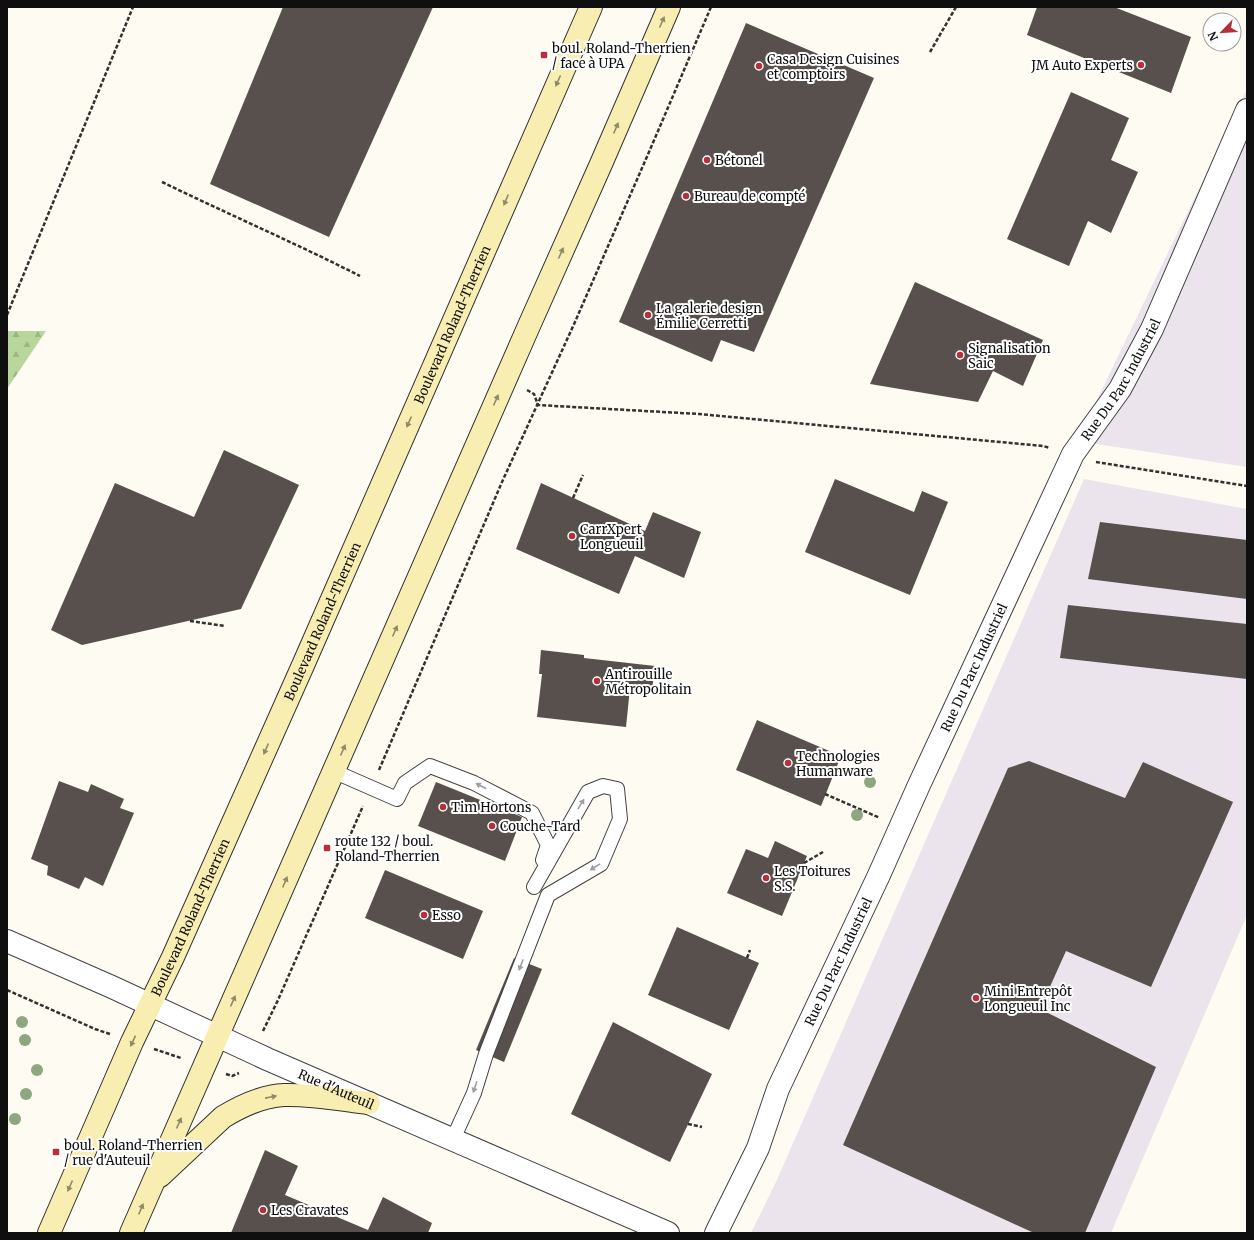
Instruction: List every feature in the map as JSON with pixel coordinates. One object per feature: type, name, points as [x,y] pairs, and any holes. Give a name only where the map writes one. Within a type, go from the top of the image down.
[{"type":"main road","name":"Boulevard Roland-Therrien","points":[[49,1233],[132,1042],[173,957],[231,829],[591,7]]},
{"type":"main road","points":[[131,1233],[669,7]]},
{"type":"main road","points":[[152,1184],[224,1117],[234,1110],[258,1100],[283,1095],[292,1095],[369,1103]]},
{"type":"street","name":"Rue Du Parc Industriel","points":[[716,1233],[758,1148],[778,1089],[879,875],[1073,454],[1120,389],[1152,330],[1247,110]]},
{"type":"street","name":"Rue d'Auteuil","points":[[7,941],[112,987],[217,1036],[668,1233]]},
{"type":"lane","points":[[333,771],[397,799],[405,783],[430,766],[474,783],[532,813],[548,845],[534,887],[588,792],[603,786],[617,789],[620,819],[601,864],[548,895],[489,1047],[474,1092],[453,1139]]},
{"type":"path","points":[[7,315],[133,7]]},
{"type":"path","points":[[380,768],[502,482],[538,405],[650,152],[711,7]]},
{"type":"path","points":[[930,52],[956,7]]},
{"type":"path","points":[[162,182],[228,214],[295,243],[360,276]]},
{"type":"path","points":[[527,390],[534,394],[538,405]]},
{"type":"path","points":[[538,405],[699,414],[1043,446]]},
{"type":"path","points":[[1097,462],[1247,486]]},
{"type":"path","points":[[573,498],[583,476]]},
{"type":"path","points":[[190,621],[225,626]]},
{"type":"path","points":[[825,794],[900,827]]},
{"type":"path","points":[[268,1020],[363,806]]},
{"type":"path","points":[[804,863],[823,852]]},
{"type":"path","points":[[747,958],[750,950]]},
{"type":"path","points":[[7,990],[95,1029],[232,1076]]},
{"type":"path","points":[[688,1124],[702,1127]]},
{"type":"shaded area","points":[[1247,89],[1247,467],[1077,441]]},
{"type":"shaded area","points":[[1084,479],[1247,509],[1247,915],[1111,1233],[751,1233],[776,1182]]},
{"type":"green space","points":[[7,331],[46,331],[7,389]]},
{"type":"building","points":[[283,7],[433,7],[329,237],[210,184]]},
{"type":"building","name":"JM Auto Experts","points":[[1037,7],[1114,7],[1191,37],[1171,93],[1027,35]]},
{"type":"building","points":[[746,23],[874,78],[754,352],[721,340],[712,362],[619,322]]},
{"type":"building","points":[[1071,92],[1129,118],[1111,160],[1138,172],[1111,233],[1088,221],[1069,266],[1007,239]]},
{"type":"building","name":"Signalisation Saic","points":[[915,282],[1043,340],[1023,386],[993,371],[978,402],[870,384]]},
{"type":"building","points":[[224,450],[299,485],[241,609],[82,645],[51,630],[115,483],[194,517]]},
{"type":"building","points":[[835,479],[914,512],[922,491],[948,502],[910,595],[805,552]]},
{"type":"building","points":[[541,483],[645,531],[653,512],[701,532],[684,578],[635,556],[619,594],[516,549]]},
{"type":"building","points":[[1100,522],[1247,540],[1247,599],[1088,579]]},
{"type":"building","points":[[1068,605],[1247,624],[1247,679],[1060,658]]},
{"type":"building","name":"Antirouille Métropolitain","points":[[541,650],[584,655],[584,658],[655,666],[652,691],[630,688],[626,727],[537,717],[542,674],[539,674]]},
{"type":"building","name":"Technologies Humanware","points":[[757,720],[841,756],[821,806],[736,770]]},
{"type":"building","name":"Mini Entrepôt Longueuil Inc","points":[[1029,761],[1125,798],[1143,762],[1233,802],[1151,987],[1066,951],[1040,1009],[1156,1067],[1085,1233],[1034,1233],[843,1145],[1008,768]]},
{"type":"building","points":[[59,781],[88,792],[91,784],[124,799],[120,808],[134,813],[103,886],[85,877],[79,889],[47,875],[48,866],[31,859]]},
{"type":"building","points":[[436,782],[522,817],[505,861],[418,826]]},
{"type":"building","name":"Les Toitures S.S.","points":[[775,841],[807,856],[782,916],[727,893],[746,849],[768,858]]},
{"type":"building","points":[[385,870],[483,911],[463,959],[365,918]]},
{"type":"building","points":[[677,927],[759,963],[729,1030],[648,995]]},
{"type":"building","points":[[514,958],[542,969],[504,1062],[476,1050]]},
{"type":"building","points":[[613,1022],[712,1074],[670,1162],[571,1114]]},
{"type":"building","points":[[265,1150],[298,1166],[285,1195],[368,1230],[383,1197],[432,1223],[428,1233],[231,1233]]},
{"type":"place","name":"boul. Roland-Therrien / face à UPA","points":[[544,55]]},
{"type":"place","name":"JM Auto Experts","points":[[1141,65]]},
{"type":"place","name":"Casa Design Cuisines et comptoirs","points":[[759,66]]},
{"type":"place","name":"Bétonel","points":[[707,160]]},
{"type":"place","name":"Bureau de compté","points":[[686,196]]},
{"type":"place","name":"La galerie design Émilie Cerretti","points":[[648,315]]},
{"type":"place","name":"Signalisation Saic","points":[[960,355]]},
{"type":"place","name":"CarrXpert Longueuil","points":[[572,536]]},
{"type":"place","name":"Antirouille Métropolitain","points":[[597,681]]},
{"type":"place","name":"Technologies Humanware","points":[[788,763]]},
{"type":"place","name":"Tim Hortons","points":[[443,807]]},
{"type":"place","name":"Couche-Tard","points":[[492,826]]},
{"type":"place","name":"route 132 / boul. Roland-Therrien","points":[[327,848]]},
{"type":"place","name":"Les Toitures S.S.","points":[[766,878]]},
{"type":"place","name":"Esso","points":[[424,915]]},
{"type":"place","name":"Mini Entrepôt Longueuil Inc","points":[[976,998]]},
{"type":"place","name":"boul. Roland-Therrien / rue d'Auteuil","points":[[56,1152]]},
{"type":"place","name":"Les Cravates","points":[[263,1210]]}]
